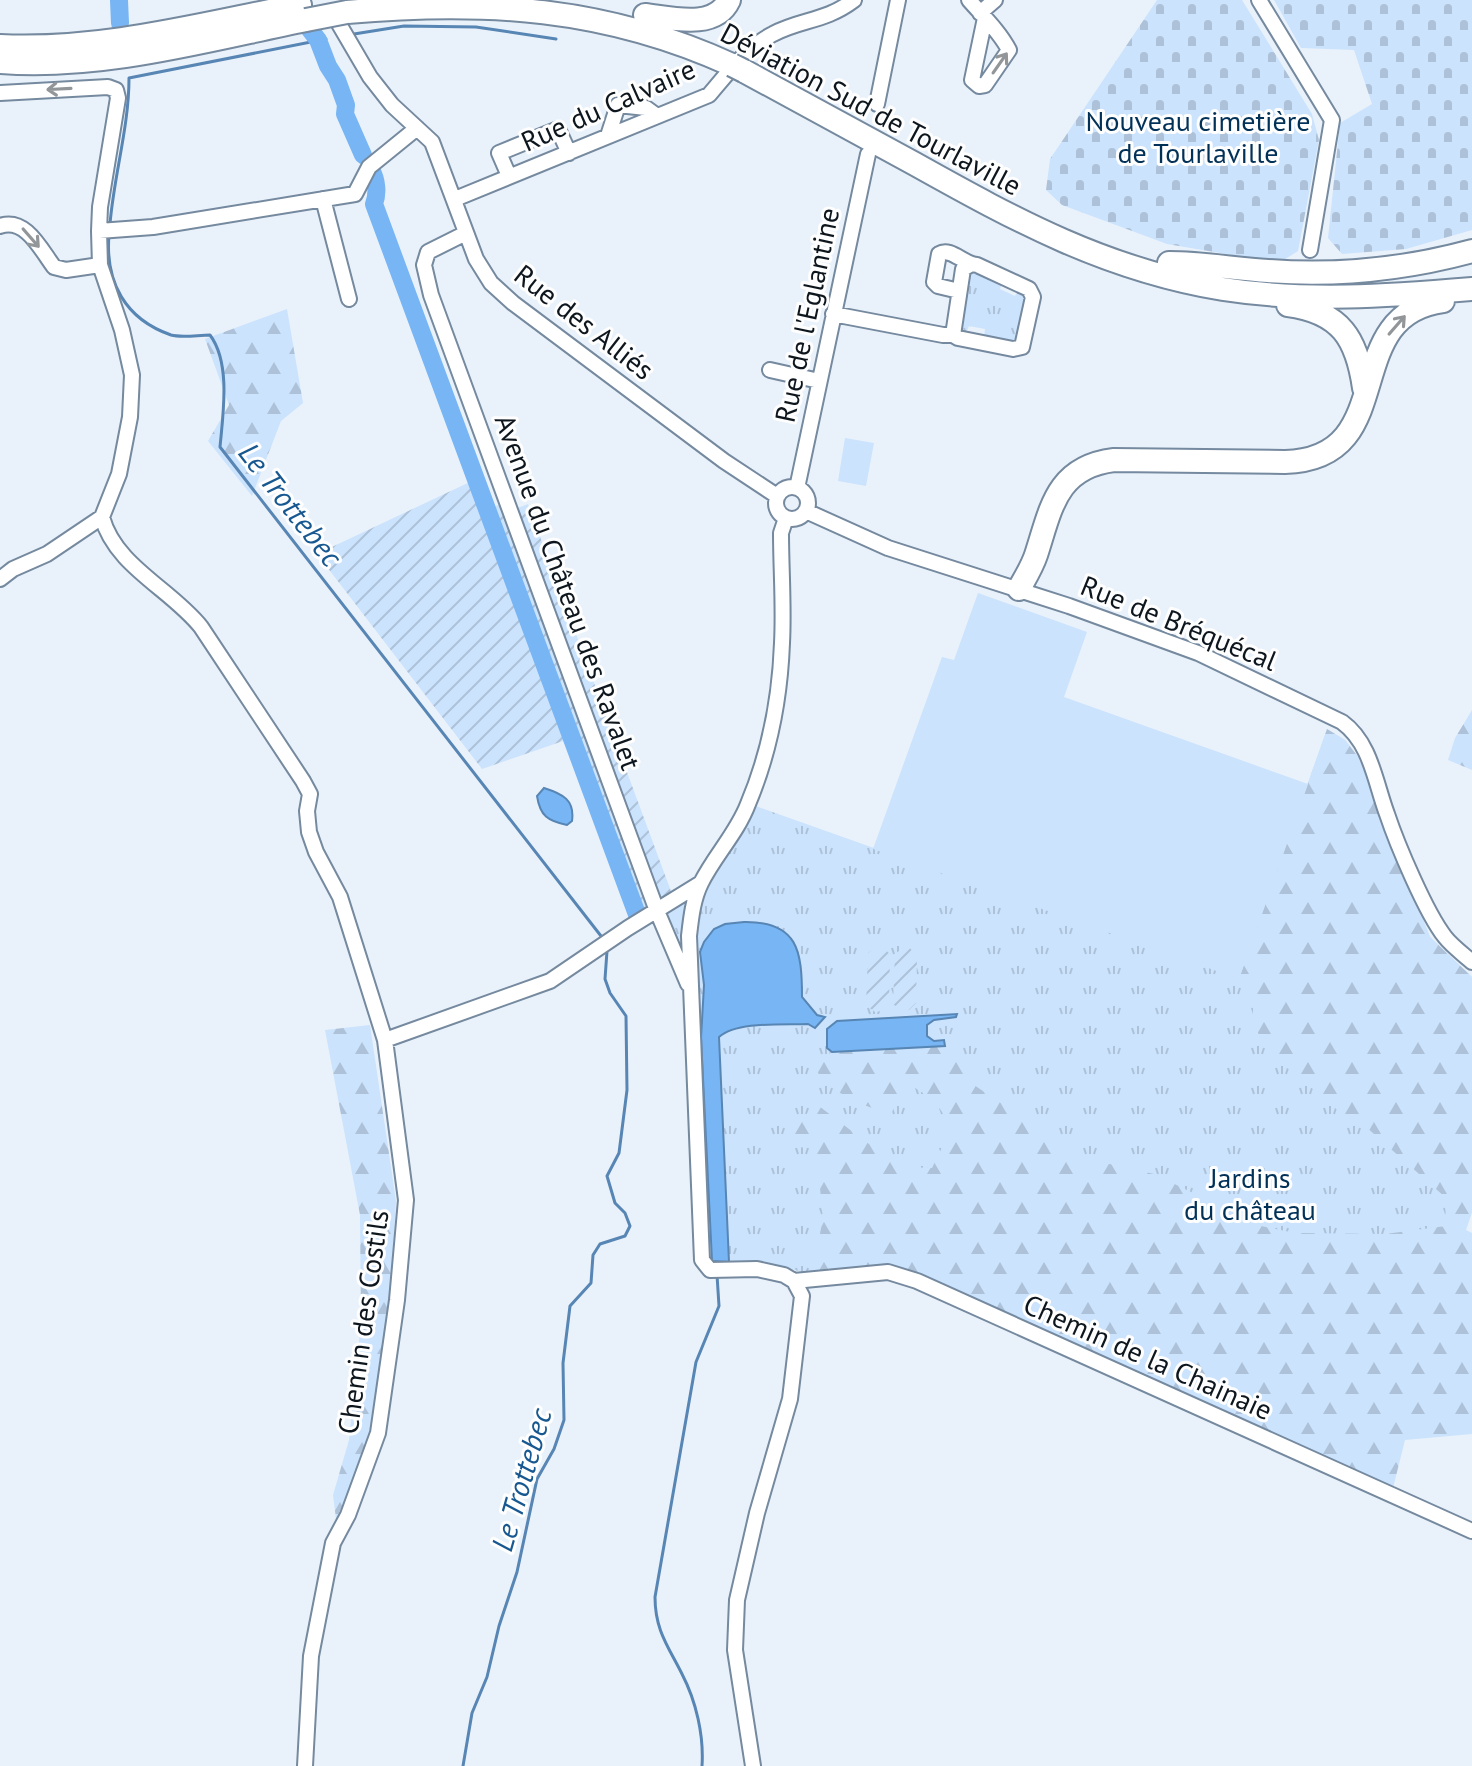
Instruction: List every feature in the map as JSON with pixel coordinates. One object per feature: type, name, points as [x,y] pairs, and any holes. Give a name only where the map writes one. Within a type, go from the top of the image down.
[{"type":"highway","name":"Déviation Sud de Tourlaville","points":[[580,0],[645,15],[1076,233],[1169,263],[1235,277],[1319,283],[1472,274]]},
{"type":"highway","points":[[645,15],[700,19],[719,13],[729,0]]},
{"type":"highway","name":"Déviation Sud de Tourlaville","points":[[0,46],[77,45],[303,12],[434,3],[495,4],[549,10],[618,22],[743,63],[1018,221],[1071,246],[1135,269],[1225,289],[1287,296],[1345,297],[1472,289]]},
{"type":"highway","name":"Déviation Sud de Tourlaville","points":[[0,62],[74,61],[119,56],[303,12]]},
{"type":"highway","points":[[1169,263],[1202,263],[1268,271],[1348,271],[1397,266],[1472,251]]},
{"type":"highway","points":[[1225,289],[1309,308],[1331,319],[1350,336],[1360,359],[1365,395]]},
{"type":"highway","points":[[1027,592],[1050,507],[1070,479],[1090,465],[1114,460],[1312,460],[1334,450],[1349,436],[1383,343],[1395,323],[1425,304],[1472,298]]},
{"type":"street","name":"Rue du Calvaire","points":[[455,199],[709,95],[721,78],[774,33],[826,17],[854,0]]},
{"type":"street","points":[[877,104],[898,0]]},
{"type":"street","points":[[969,0],[983,16],[995,0]]},
{"type":"street","points":[[1259,0],[1332,120],[1310,250]]},
{"type":"street","name":"Rue des Alliés","points":[[338,12],[370,77],[392,105],[432,142],[486,277],[513,303],[724,461],[777,496]]},
{"type":"street","points":[[0,93],[108,87],[116,90],[118,98],[100,207],[100,265],[122,330],[132,375],[130,417],[119,474],[102,517],[47,554],[13,569],[0,579]]},
{"type":"street","points":[[608,136],[618,105],[646,108],[657,116]]},
{"type":"street","points":[[99,231],[116,231],[355,194],[369,167],[417,128]]},
{"type":"street","points":[[509,176],[499,153],[558,129],[569,153]]},
{"type":"street","name":"Rue de l'Eglantine","points":[[797,488],[868,154]]},
{"type":"street","points":[[323,199],[349,299]]},
{"type":"street","points":[[0,226],[7,223],[26,229],[54,267],[66,270],[100,265]]},
{"type":"street","name":"Avenue du Château des Ravalet","points":[[466,233],[428,252],[425,274],[657,911],[690,987]]},
{"type":"street","points":[[959,291],[938,286],[934,282],[939,254],[946,251],[970,265]]},
{"type":"street","points":[[833,314],[1013,349],[1024,344],[1033,297],[1031,291],[977,265],[970,265],[963,269],[953,335]]},
{"type":"street","points":[[770,370],[819,381]]},
{"type":"street","points":[[797,488],[807,497],[806,511],[795,519],[786,518],[778,512],[777,496],[783,489],[797,488]]},
{"type":"street","name":"Rue de Bréquécal","points":[[806,511],[888,548],[1027,592],[1198,653],[1342,722],[1352,729],[1365,749],[1387,816],[1444,937],[1472,962]]},
{"type":"street","name":"Chemin des Costils","points":[[102,517],[105,530],[128,560],[189,612],[201,627],[303,781],[310,794],[307,811],[309,832],[340,897],[385,1040],[406,1200],[397,1300],[378,1433],[348,1515],[333,1543],[314,1641],[305,1766]]},
{"type":"street","points":[[753,1766],[735,1650],[737,1600],[757,1513],[790,1399],[802,1296],[794,1281],[784,1275],[757,1269],[710,1270],[702,1260],[690,987],[691,914],[701,883],[731,839],[748,804],[767,744],[776,703],[782,644],[781,533],[786,518]]},
{"type":"street","points":[[385,1040],[550,981],[701,883]]},
{"type":"street","name":"Chemin de la Chainaie","points":[[794,1281],[888,1272],[917,1281],[1472,1531]]},
{"type":"green space","name":"Nouveau cimetière de Tourlaville","points":[[1157,0],[1242,0],[1312,114],[1319,140],[1298,251],[1279,263],[1167,244],[1062,205],[1046,190],[1050,159]]},
{"type":"green space","points":[[1274,0],[1472,0],[1472,230],[1406,249],[1342,254],[1328,238],[1340,123],[1372,104],[1354,50],[1301,48]]},
{"type":"green space","points":[[976,270],[1002,283],[1000,289],[1015,296],[1018,291],[1026,295],[1017,340],[1013,343],[984,337],[985,329],[969,326],[966,333],[960,333],[968,273]]},
{"type":"green space","points":[[287,309],[303,403],[281,421],[252,496],[208,441],[229,405],[205,339]]},
{"type":"green space","points":[[845,438],[874,443],[866,486],[838,481]]},
{"type":"green space","points":[[472,481],[487,509],[502,504],[507,512],[528,504],[672,894],[638,917],[569,739],[482,769],[317,554]]},
{"type":"green space","points":[[978,593],[1087,632],[1064,697],[1308,784],[1239,979],[873,849],[942,657],[954,660]]},
{"type":"green space","points":[[1472,710],[1472,770],[1448,760],[1455,738]]},
{"type":"green space","name":"Jardins du château","points":[[1327,729],[1345,740],[1359,758],[1430,937],[1472,977],[1472,1212],[1375,1488],[888,1272],[815,1278],[793,1269],[708,1263],[695,933],[702,899],[753,805],[1239,978]]},
{"type":"green space","points":[[1327,729],[1345,740],[1359,758],[1430,937],[1472,977],[1472,1212],[1466,1230],[1472,1233],[1472,1434],[1405,1440],[1392,1492],[888,1272],[815,1278],[813,1270],[823,1218],[816,1148],[792,1147],[792,1125],[806,1115],[815,1103],[905,1167],[932,1168],[952,1127],[934,1100],[912,1086],[891,1115],[840,1093],[816,1070],[823,1058],[832,1052],[945,1046],[957,1054],[971,1083],[1083,1158],[1154,1174],[1261,1226],[1295,1233],[1385,1234],[1446,1226],[1445,1197],[1365,1126],[1342,1114],[1277,1062],[1264,1046],[1253,1022],[1253,987],[1239,979]]},
{"type":"green space","points":[[694,893],[683,924],[687,967],[663,911]]},
{"type":"green space","points":[[881,946],[890,954],[889,1004],[875,1012],[866,1005],[868,953]]},
{"type":"green space","points":[[909,947],[917,956],[916,1003],[909,1010],[902,1011],[893,1004],[895,954]]},
{"type":"green space","points":[[370,1025],[396,1201],[391,1288],[370,1433],[353,1484],[336,1519],[333,1495],[349,1440],[361,1322],[360,1215],[325,1030]]},
{"type":"water","points":[[544,788],[562,796],[569,803],[572,821],[567,825],[555,822],[543,813],[537,796]]},
{"type":"water","points":[[744,922],[762,923],[786,933],[798,953],[802,997],[817,1015],[825,1017],[815,1028],[808,1024],[761,1025],[737,1028],[719,1037],[729,1262],[712,1261],[701,1038],[704,985],[700,952],[714,929]]},
{"type":"water","points":[[957,1014],[956,1017],[934,1020],[927,1025],[927,1036],[934,1041],[944,1040],[945,1046],[832,1052],[827,1048],[827,1029],[837,1021]]},
{"type":"waterway","points":[[119,0],[120,23]]},
{"type":"waterway","points":[[354,34],[404,26],[476,27],[556,39]]},
{"type":"waterway","points":[[308,27],[318,40],[337,80],[346,105],[345,114],[363,155]]},
{"type":"waterway","points":[[110,224],[127,115],[129,78],[326,39]]},
{"type":"waterway","points":[[371,170],[376,187],[374,204],[638,917]]},
{"type":"waterway","name":"Le Trottebec","points":[[109,235],[115,283],[130,309],[155,328],[171,335],[210,335],[217,346],[224,389],[220,447],[601,936]]},
{"type":"waterway","name":"Le Trottebec","points":[[463,1766],[472,1713],[487,1677],[499,1626],[517,1572],[537,1479],[554,1449],[564,1420],[563,1363],[570,1306],[591,1283],[593,1255],[600,1244],[625,1236],[630,1226],[625,1213],[615,1203],[607,1176],[619,1153],[627,1090],[626,1016],[610,993],[605,979],[607,951]]},
{"type":"waterway","points":[[702,1766],[702,1742],[695,1707],[660,1628],[655,1597],[696,1362],[719,1306],[717,1275]]}]
